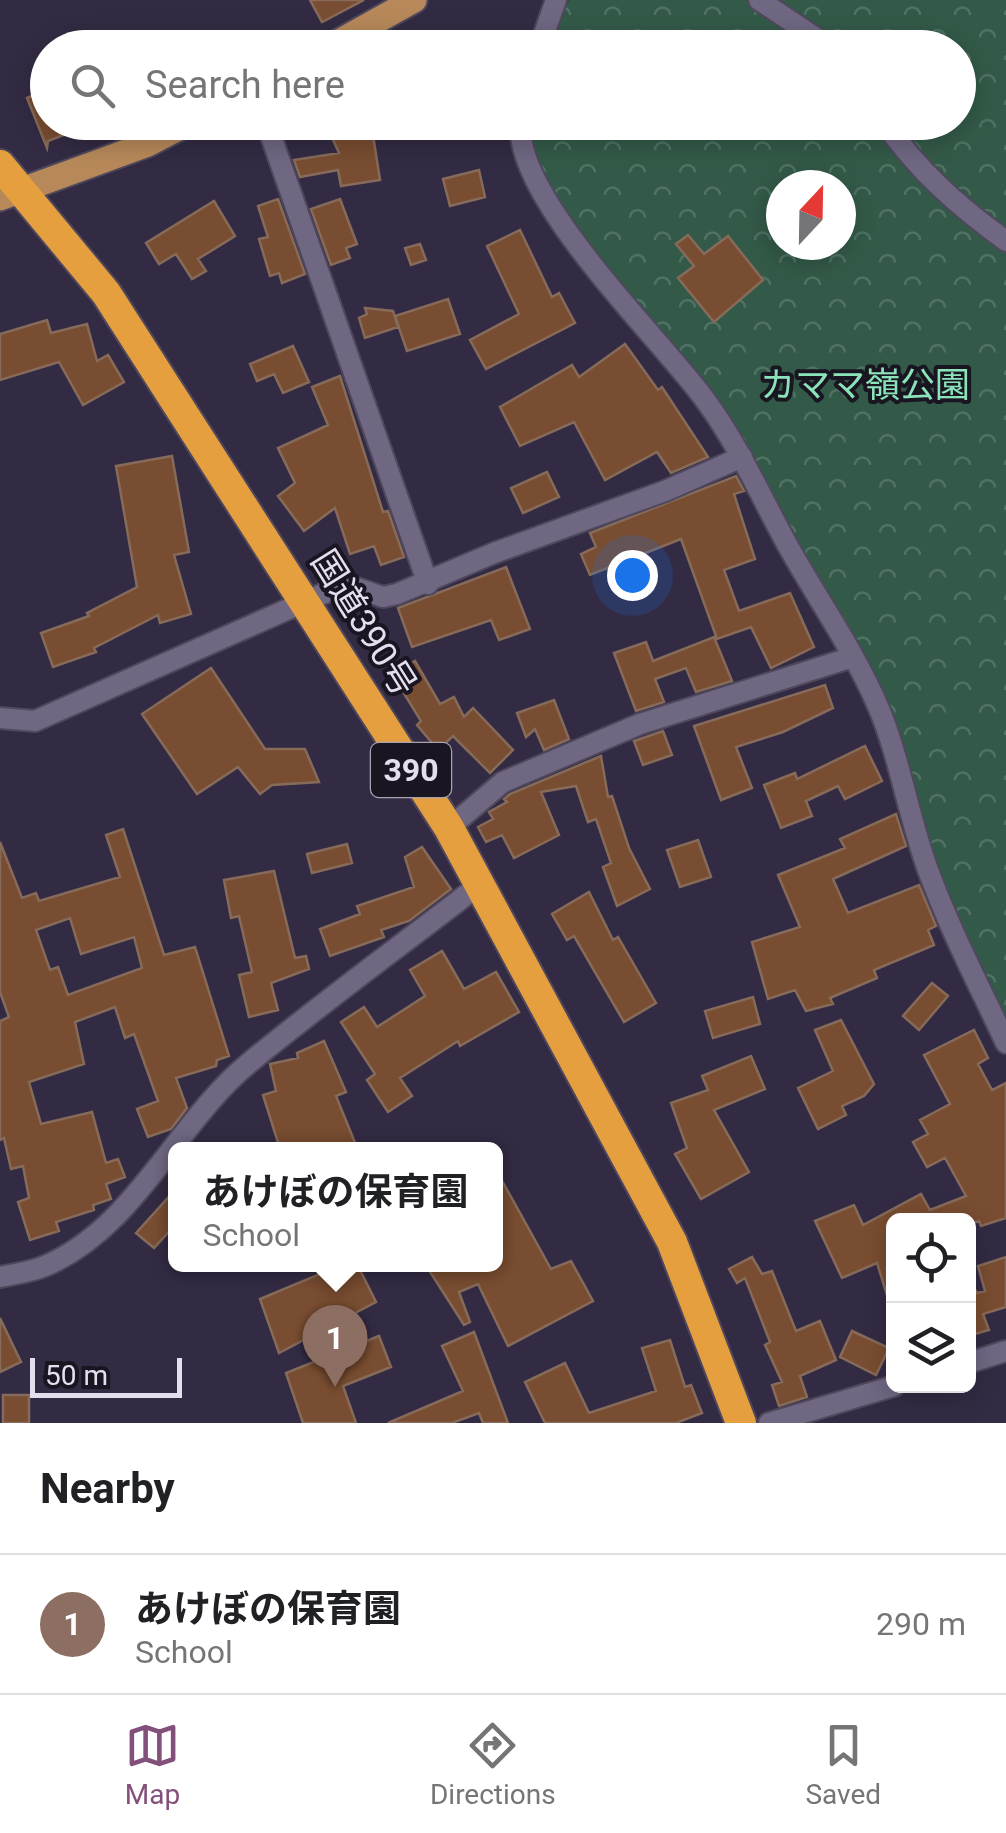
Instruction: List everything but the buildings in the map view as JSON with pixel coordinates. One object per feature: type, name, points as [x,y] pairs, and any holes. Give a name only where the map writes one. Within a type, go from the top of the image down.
[{"type":"highway","name":"国道390号","points":[[0,164],[11,194],[106,292],[449,828],[672,1242],[741,1423]]},
{"type":"main road","points":[[360,30],[414,0]]},
{"type":"main road","points":[[11,194],[156,140]]},
{"type":"street","points":[[545,30],[556,0]]},
{"type":"street","points":[[759,0],[803,30]]},
{"type":"street","points":[[272,140],[428,584]]},
{"type":"street","points":[[521,140],[521,152],[544,196],[586,256],[706,400],[742,456],[853,658],[890,740],[926,866],[955,941],[1006,1042]]},
{"type":"street","points":[[897,140],[950,200],[1006,240]]},
{"type":"street","points":[[0,718],[36,721],[344,584],[383,597],[428,584],[494,552],[666,491],[742,456]]},
{"type":"street","points":[[449,828],[503,782],[640,724],[853,658]]},
{"type":"street","points":[[179,1142],[212,1098],[248,1064],[479,885]]},
{"type":"street","points":[[0,1277],[44,1267],[73,1250],[113,1216],[168,1157]]},
{"type":"street","points":[[976,1360],[1006,1351]]},
{"type":"street","points":[[768,1423],[886,1388]]},
{"type":"green space","name":"カママ嶺公園","points":[[569,0],[1006,0],[1006,1039],[853,657],[742,457],[540,188],[529,140],[976,140],[976,30],[552,30]]},
{"type":"place","name":"あけぼの保育園","points":[[335,1387]]}]
